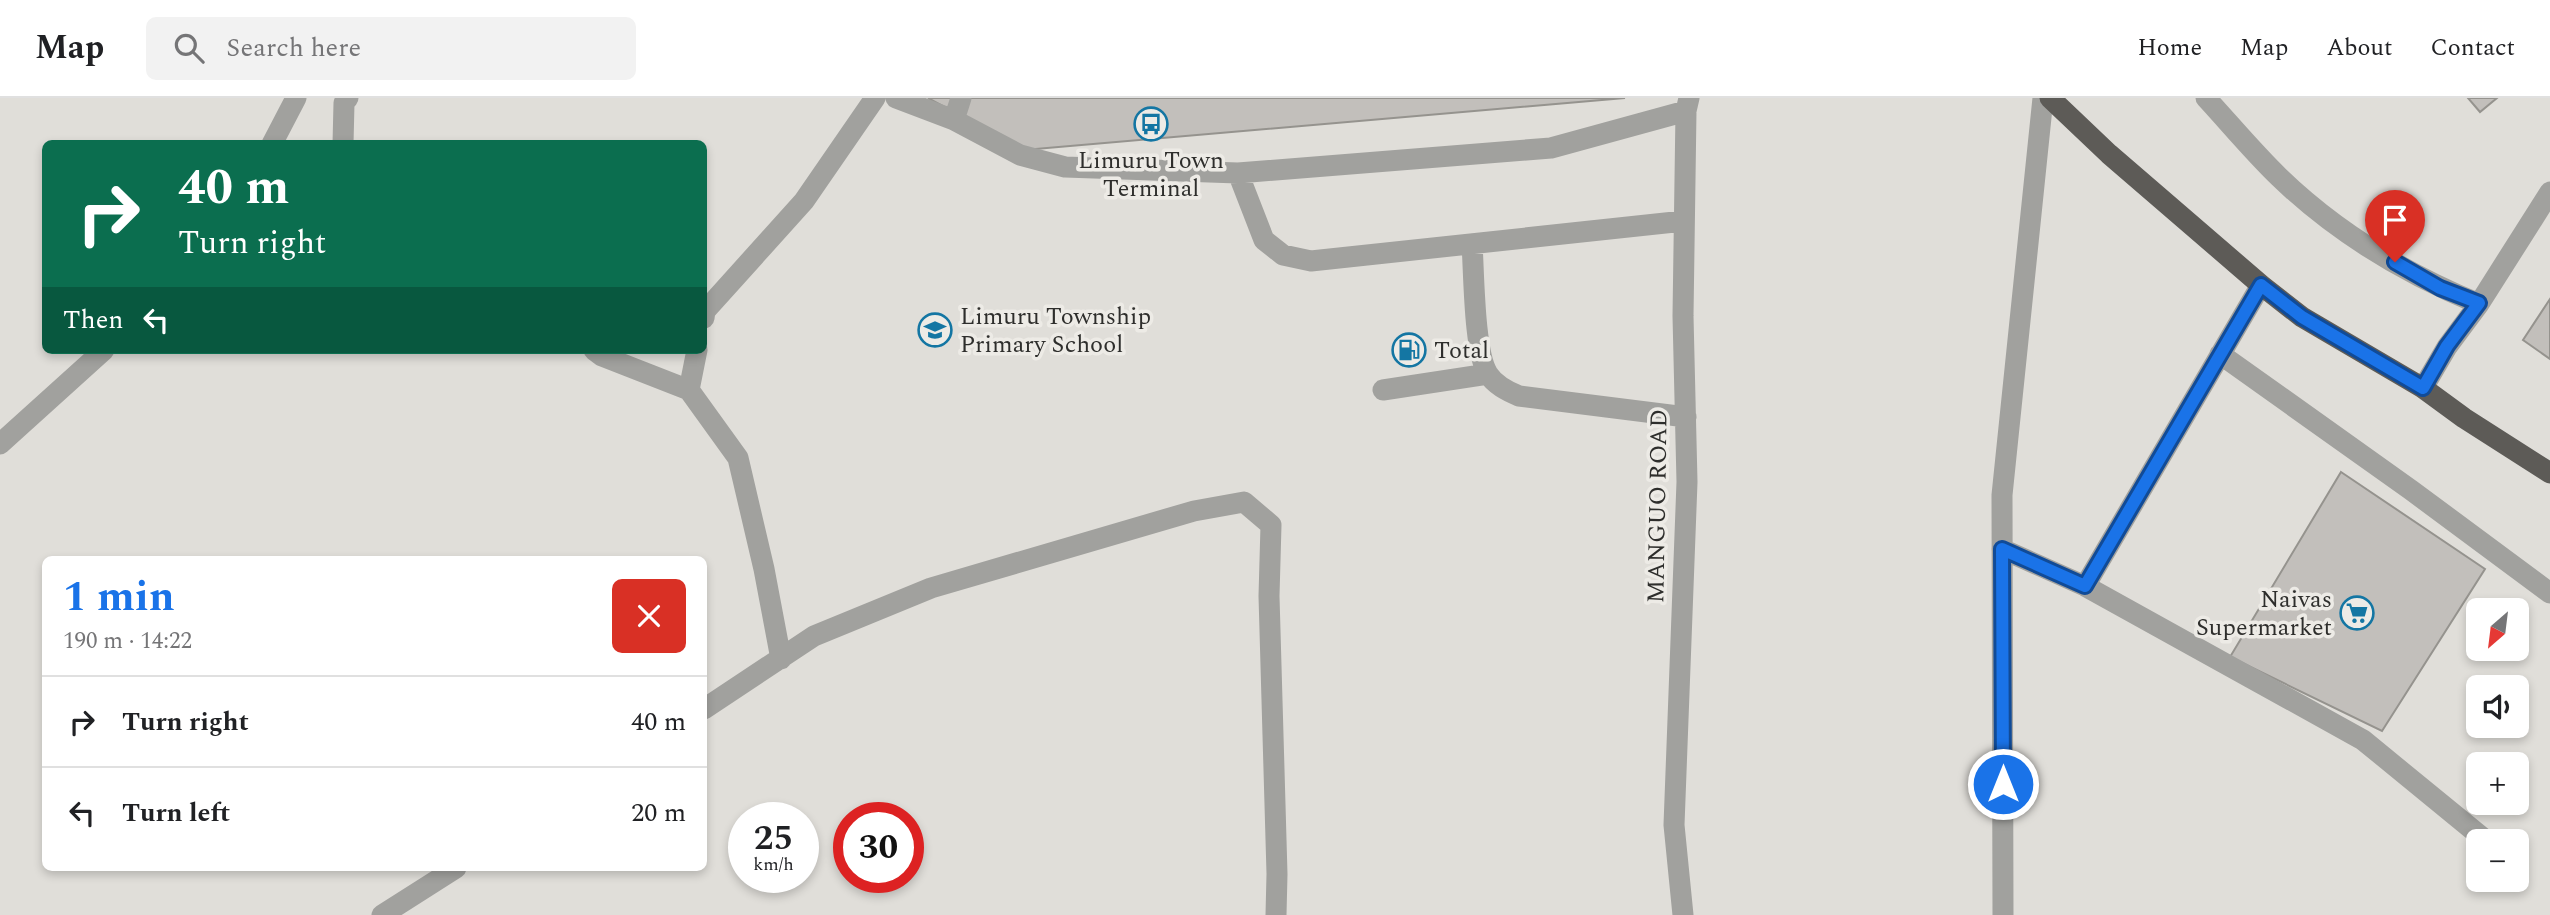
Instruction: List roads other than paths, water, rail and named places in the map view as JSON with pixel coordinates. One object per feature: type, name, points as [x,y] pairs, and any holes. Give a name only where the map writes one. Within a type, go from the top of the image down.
[{"type":"highway","points":[[2050,98],[2109,154],[2302,317],[2423,388],[2464,418],[2550,472]]},
{"type":"street","points":[[274,140],[296,98]]},
{"type":"street","points":[[343,140],[344,103],[348,98]]},
{"type":"street","points":[[707,309],[804,201],[875,98]]},
{"type":"street","points":[[896,98],[954,120],[1020,155],[1065,167],[1238,173],[1551,148],[1687,105]]},
{"type":"street","points":[[954,120],[961,98]]},
{"type":"street","points":[[2003,915],[2002,495],[2043,98]]},
{"type":"street","points":[[2206,98],[2280,178],[2350,237],[2440,288],[2479,303]]},
{"type":"street","name":"MANGUO ROAD","points":[[1684,915],[1674,825],[1687,482],[1684,222],[1687,105]]},
{"type":"street","points":[[1238,173],[1264,240],[1283,255],[1311,261],[1684,222]]},
{"type":"street","points":[[2423,388],[2447,346],[2479,303],[2550,192]]},
{"type":"street","points":[[1472,244],[1480,354],[1488,374],[1500,387],[1519,396],[1686,416]]},
{"type":"street","points":[[2085,586],[2261,285]]},
{"type":"street","points":[[0,444],[100,354]]},
{"type":"street","points":[[600,354],[689,390],[738,458],[764,569],[781,659]]},
{"type":"street","points":[[689,390],[696,354]]},
{"type":"street","points":[[2220,355],[2411,490],[2550,593]]},
{"type":"street","points":[[1383,390],[1488,374]]},
{"type":"street","points":[[707,707],[814,636],[931,588],[1194,511],[1244,502],[1271,525],[1269,596],[1278,874],[1276,915]]},
{"type":"street","points":[[2002,549],[2085,586],[2363,740],[2472,829]]},
{"type":"street","points":[[382,915],[451,871]]},
{"type":"place","name":"Limuru Town Terminal","points":[[1151,124]]},
{"type":"place","name":"Limuru Township Primary School","points":[[935,330]]},
{"type":"place","name":"Total","points":[[1409,350]]},
{"type":"place","name":"Naivas Supermarket","points":[[2357,613]]}]
